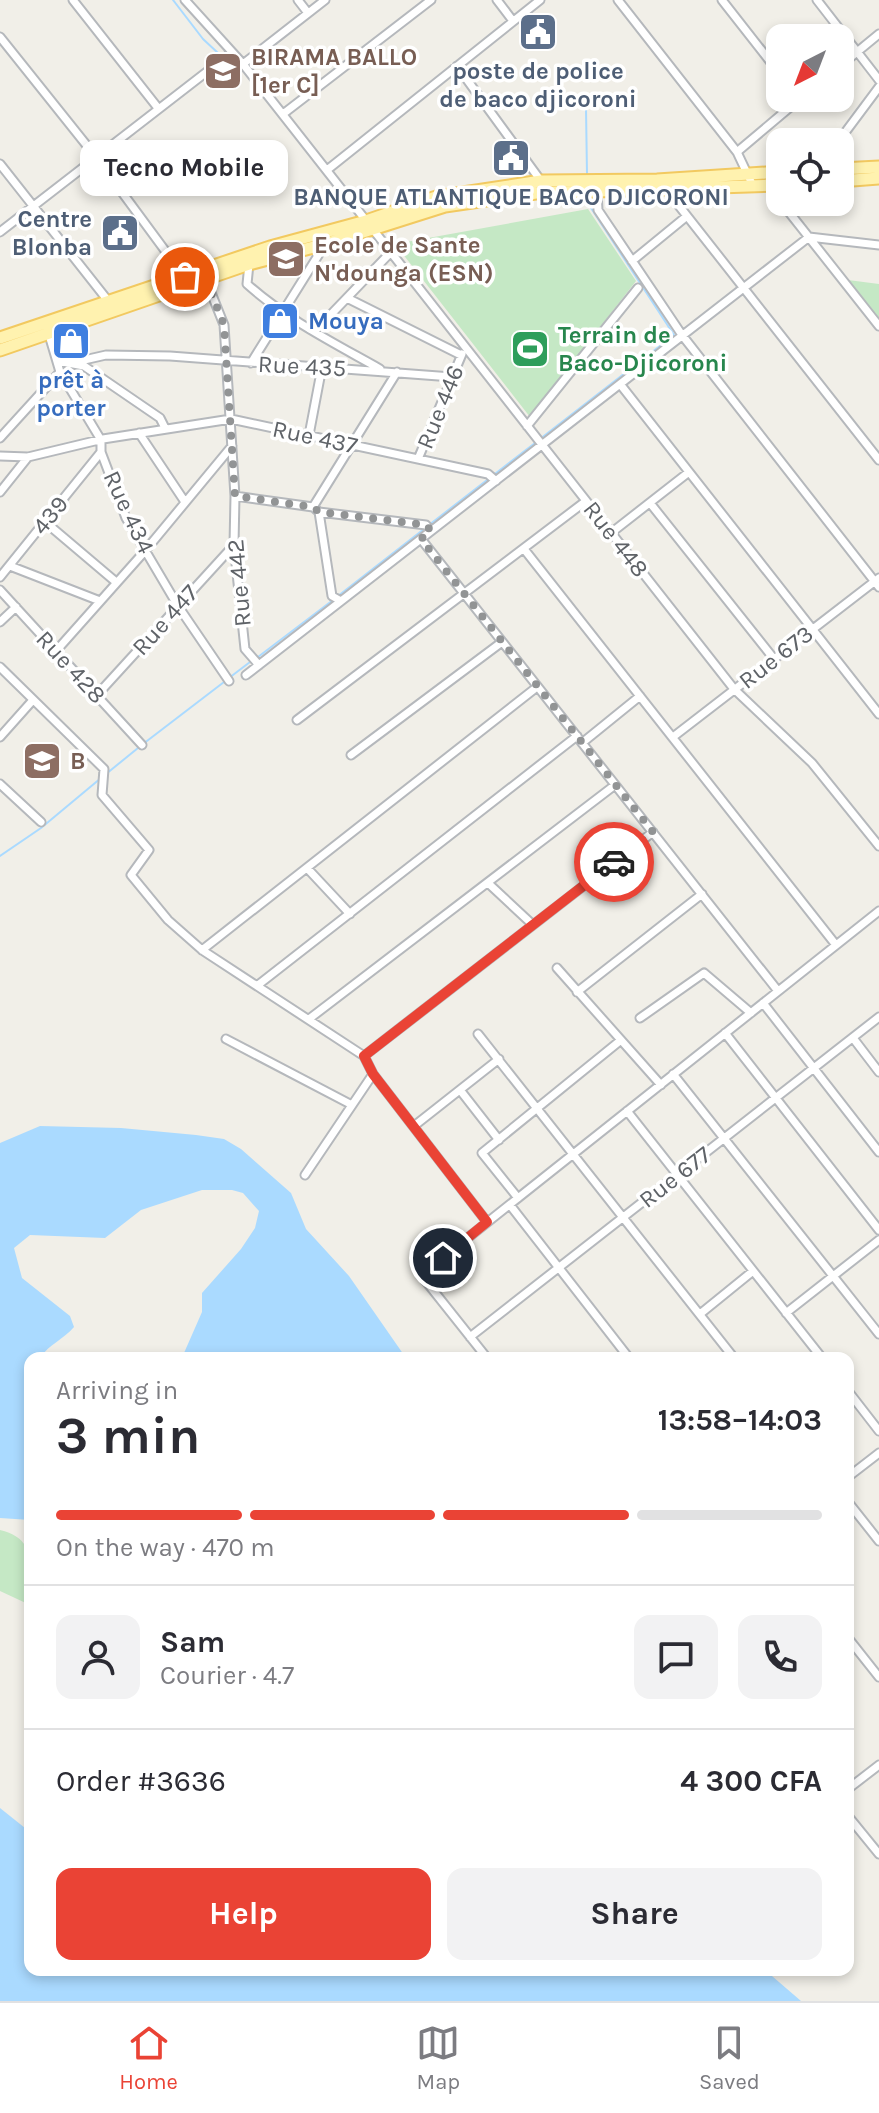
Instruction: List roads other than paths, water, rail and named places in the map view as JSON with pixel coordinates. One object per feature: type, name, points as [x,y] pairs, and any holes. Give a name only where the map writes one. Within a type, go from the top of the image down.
[{"type":"main road","points":[[854,168],[879,167]]},
{"type":"main road","points":[[0,338],[109,302],[206,280],[249,264],[325,244],[436,197],[541,181],[657,180],[766,173]]},
{"type":"main road","points":[[854,180],[879,178]]},
{"type":"main road","points":[[0,350],[49,335],[320,232],[369,225],[445,206],[536,193],[766,185]]},
{"type":"street","points":[[73,0],[158,108]]},
{"type":"street","name":"Rue 448","points":[[185,0],[283,114],[391,252],[464,352],[542,444],[734,689],[812,763],[879,846]]},
{"type":"street","points":[[298,0],[308,13]]},
{"type":"street","points":[[243,64],[325,0]]},
{"type":"street","points":[[283,114],[431,0]]},
{"type":"street","points":[[497,0],[513,21]]},
{"type":"street","points":[[327,170],[540,0]]},
{"type":"street","points":[[618,0],[737,152],[753,186]]},
{"type":"street","points":[[722,0],[766,56]]},
{"type":"street","points":[[817,0],[879,80]]},
{"type":"street","points":[[854,54],[879,34]]},
{"type":"street","points":[[0,37],[96,157],[187,282]]},
{"type":"street","points":[[0,232],[231,53]]},
{"type":"street","points":[[457,66],[541,181]]},
{"type":"street","points":[[848,128],[879,87]]},
{"type":"street","points":[[737,152],[784,112]]},
{"type":"street","points":[[0,164],[109,302]]},
{"type":"street","points":[[761,173],[766,178]]},
{"type":"street","points":[[665,188],[879,460]]},
{"type":"street","points":[[597,191],[598,210],[682,335],[878,582]]},
{"type":"street","points":[[632,261],[687,216]]},
{"type":"street","points":[[793,216],[879,326]]},
{"type":"street","points":[[246,675],[421,539],[429,528],[492,478],[542,444],[809,237],[879,245]]},
{"type":"street","points":[[251,363],[325,244]]},
{"type":"street","points":[[315,331],[391,252]]},
{"type":"street","points":[[249,264],[247,284],[284,313],[381,370]]},
{"type":"street","name":"Rue 442","points":[[206,280],[224,325],[235,496],[234,545],[245,649],[259,665]]},
{"type":"street","points":[[527,426],[638,288]]},
{"type":"street","points":[[347,298],[464,352]]},
{"type":"street","name":"Rue 434","points":[[49,335],[60,372],[101,440],[101,452],[126,518],[178,606],[229,681]]},
{"type":"street","name":"Rue 446","points":[[418,459],[464,352]]},
{"type":"street","name":"Rue 435","points":[[57,361],[71,363],[106,355],[226,360],[452,377]]},
{"type":"street","points":[[71,363],[84,366],[160,418],[165,428]]},
{"type":"street","points":[[309,435],[322,367]]},
{"type":"street","points":[[0,438],[60,372]]},
{"type":"street","points":[[341,601],[332,596],[316,509],[397,372]]},
{"type":"street","points":[[620,384],[879,714]]},
{"type":"street","name":"Rue 437","points":[[0,456],[28,457],[165,428],[231,419],[492,478]]},
{"type":"street","points":[[139,433],[185,502]]},
{"type":"street","points":[[56,651],[232,446]]},
{"type":"street","name":"439","points":[[0,577],[101,452]]},
{"type":"street","points":[[0,492],[28,457]]},
{"type":"street","points":[[611,533],[689,472]]},
{"type":"street","points":[[235,496],[429,528]]},
{"type":"street","points":[[297,720],[586,501]]},
{"type":"street","points":[[650,503],[774,659]]},
{"type":"street","points":[[44,521],[116,582]]},
{"type":"street","points":[[421,539],[778,991]]},
{"type":"street","name":"Rue 447","points":[[97,695],[234,545]]},
{"type":"street","points":[[524,549],[836,945]]},
{"type":"street","points":[[10,566],[100,601]]},
{"type":"street","name":"Rue 673","points":[[673,737],[878,582]]},
{"type":"street","name":"Rue 428","points":[[0,590],[142,745]]},
{"type":"street","points":[[0,622],[16,607]]},
{"type":"street","points":[[351,755],[502,642]]},
{"type":"street","points":[[0,667],[104,770],[102,795],[149,850],[131,875],[168,920],[202,950],[364,1056],[373,1074],[487,1222]]},
{"type":"street","points":[[202,950],[537,687]]},
{"type":"street","points":[[258,985],[640,696]]},
{"type":"street","points":[[0,737],[33,700]]},
{"type":"street","points":[[0,784],[41,822]]},
{"type":"street","points":[[309,1019],[615,785]]},
{"type":"street","points":[[364,1056],[653,832]]},
{"type":"street","points":[[307,868],[350,914]]},
{"type":"street","points":[[488,883],[533,925]]},
{"type":"street","points":[[577,992],[702,894]]},
{"type":"street","points":[[482,1352],[421,1275],[879,911]]},
{"type":"street","points":[[557,968],[661,1085]]},
{"type":"street","points":[[640,1018],[704,973],[751,1013]]},
{"type":"street","points":[[763,1003],[879,1152]]},
{"type":"street","name":"Rue 677","points":[[470,1337],[879,1017]]},
{"type":"street","points":[[725,1033],[879,1230]]},
{"type":"street","points":[[478,1034],[728,1352]]},
{"type":"street","points":[[853,1038],[879,1072]]},
{"type":"street","points":[[226,1039],[352,1105]]},
{"type":"street","points":[[518,1198],[482,1153],[621,1040]]},
{"type":"street","points":[[414,1126],[499,1059]]},
{"type":"street","points":[[305,1175],[373,1074]]},
{"type":"street","points":[[673,1074],[879,1334]]},
{"type":"street","points":[[460,1090],[499,1140]]},
{"type":"street","points":[[627,1111],[817,1352]]},
{"type":"street","points":[[510,1205],[624,1352]]},
{"type":"street","points":[[786,1313],[879,1240]]},
{"type":"street","points":[[700,1314],[753,1271]]},
{"type":"street","points":[[854,1399],[879,1431]]},
{"type":"street","points":[[854,1472],[879,1453]]},
{"type":"street","points":[[854,1510],[879,1541]]},
{"type":"street","points":[[854,1646],[879,1677]]},
{"type":"street","points":[[854,1784],[879,1765]]},
{"type":"street","points":[[854,1823],[879,1854]]},
{"type":"water","points":[[40,1126],[121,1128],[224,1139],[241,1149],[291,1193],[306,1229],[349,1276],[402,1352],[184,1352],[202,1312],[202,1293],[241,1249],[255,1228],[259,1211],[243,1193],[202,1190],[141,1210],[105,1238],[30,1235],[14,1248],[22,1278],[70,1316],[74,1327],[45,1352],[24,1352],[24,1520],[0,1518],[0,1143]]},
{"type":"water","points":[[0,1808],[24,1827],[24,1976],[772,1976],[801,2001],[0,2001]]},
{"type":"waterway","points":[[173,0],[218,53]]},
{"type":"waterway","points":[[586,109],[587,174]]},
{"type":"waterway","points":[[540,439],[674,335],[591,208],[590,196]]},
{"type":"waterway","points":[[429,525],[535,443]]},
{"type":"waterway","points":[[338,596],[424,529]]},
{"type":"waterway","points":[[258,657],[333,600]]},
{"type":"waterway","points":[[229,678],[250,662]]},
{"type":"waterway","points":[[143,744],[224,682]]},
{"type":"waterway","points":[[106,774],[138,748]]},
{"type":"waterway","points":[[0,856],[41,828],[101,778]]},
{"type":"place","name":"poste de police de baco djicoroni","points":[[538,32]]},
{"type":"place","name":"BIRAMA BALLO [1er C]","points":[[223,71]]},
{"type":"place","name":"BANQUE ATLANTIQUE BACO DJICORONI","points":[[511,158]]},
{"type":"place","name":"Centre Blonba","points":[[120,233]]},
{"type":"place","name":"Ecole de Sante N'dounga (ESN)","points":[[286,259]]},
{"type":"place","name":"Tecno Mobile","points":[[185,277]]},
{"type":"place","name":"Mouya","points":[[280,321]]},
{"type":"place","name":"prêt à porter","points":[[71,341]]},
{"type":"place","name":"Terrain de Baco-Djicoroni","points":[[530,349]]},
{"type":"place","name":"B","points":[[42,761]]}]
